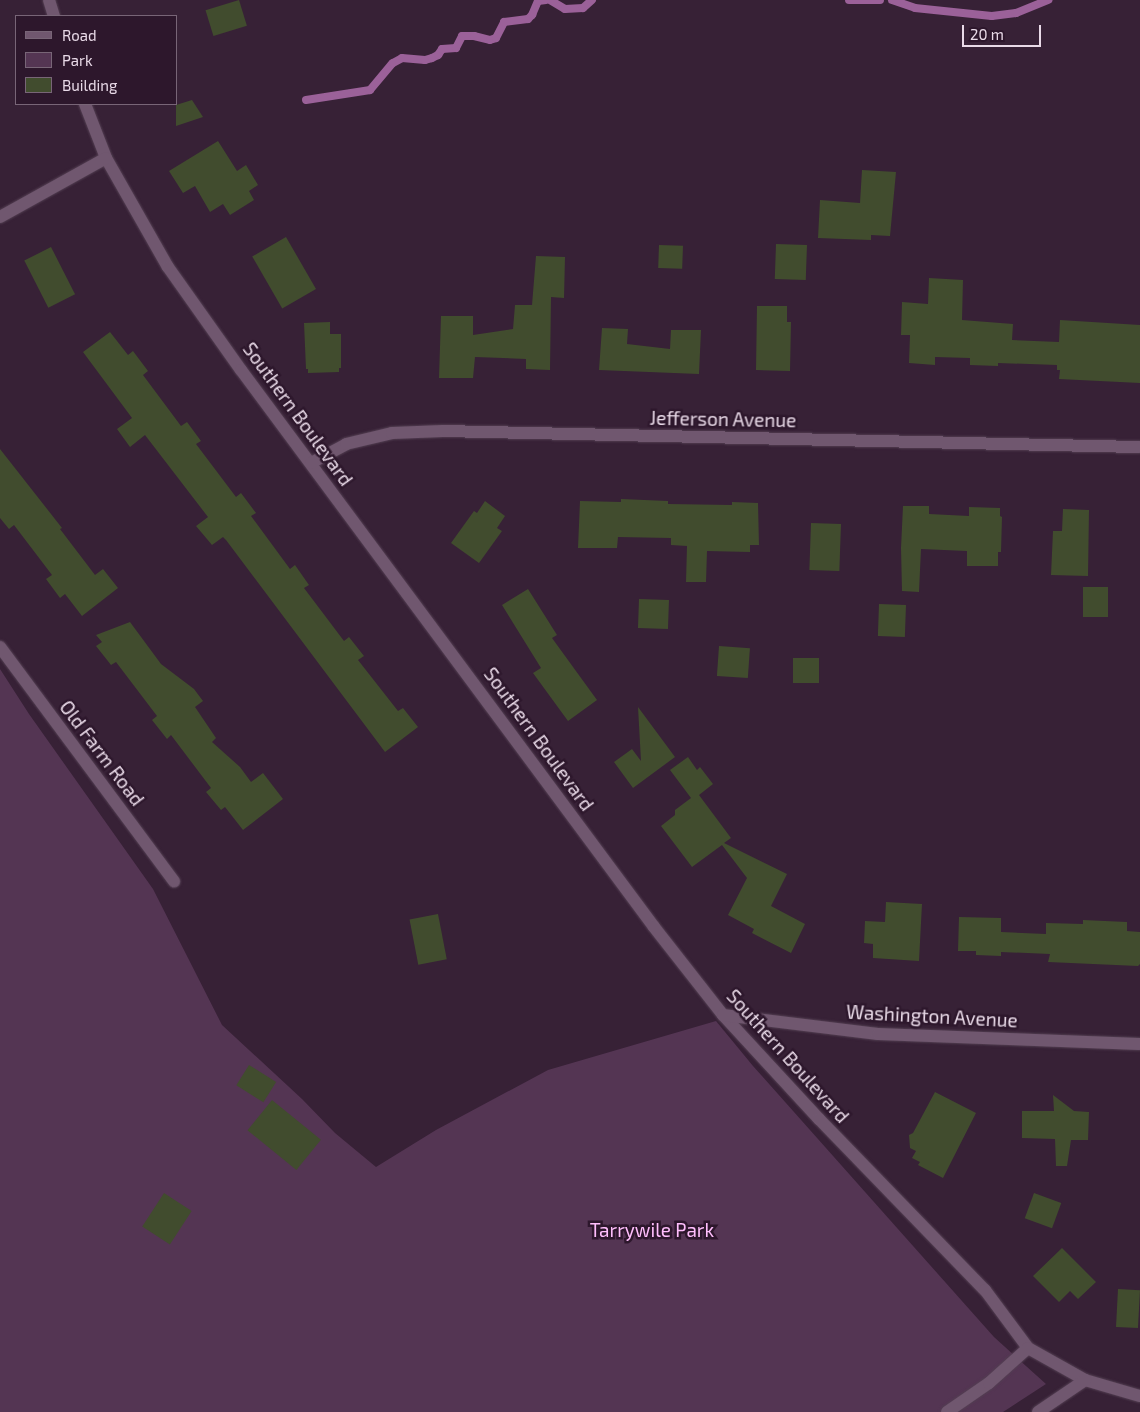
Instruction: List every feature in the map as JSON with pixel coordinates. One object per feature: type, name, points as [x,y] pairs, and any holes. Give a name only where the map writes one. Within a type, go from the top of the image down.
[{"type":"street","points":[[49,0],[54,15]]},
{"type":"street","name":"Southern Boulevard","points":[[85,105],[106,158],[168,267],[648,919],[723,1015],[819,1119],[985,1290],[1028,1348],[1085,1380],[1140,1396]]},
{"type":"street","points":[[0,217],[106,158]]},
{"type":"street","name":"Jefferson Avenue","points":[[311,463],[346,444],[392,433],[443,430],[1140,447]]},
{"type":"street","name":"Old Farm Road","points":[[0,647],[174,881]]},
{"type":"street","name":"Washington Avenue","points":[[723,1015],[878,1034],[1140,1044]]},
{"type":"street","points":[[947,1412],[988,1383],[1028,1348]]},
{"type":"street","points":[[1038,1412],[1085,1380]]},
{"type":"green space","name":"Tarrywile Park","points":[[0,669],[29,714],[153,889],[222,1025],[302,1099],[335,1133],[376,1167],[436,1130],[548,1070],[716,1021],[753,1066],[994,1337],[1046,1384],[1003,1412],[0,1412]]},
{"type":"building","points":[[239,0],[247,26],[213,36],[206,10]]},
{"type":"building","points":[[192,100],[203,117],[176,126],[176,105]]},
{"type":"building","points":[[218,141],[237,171],[246,165],[258,185],[249,191],[254,200],[230,215],[223,204],[210,212],[195,186],[183,193],[169,171]]},
{"type":"building","points":[[862,170],[896,172],[890,236],[871,235],[871,240],[818,238],[820,200],[860,203]]},
{"type":"building","points":[[286,237],[316,289],[282,308],[252,256]]},
{"type":"building","points":[[776,244],[807,245],[806,280],[775,279]]},
{"type":"building","points":[[659,245],[683,246],[682,269],[658,268]]},
{"type":"building","points":[[51,247],[75,294],[48,308],[24,261]]},
{"type":"building","points":[[536,256],[565,257],[564,298],[551,297],[550,370],[526,369],[526,359],[475,357],[473,378],[439,378],[441,316],[473,316],[473,335],[513,329],[515,305],[532,305]]},
{"type":"building","points":[[929,278],[963,280],[962,320],[1013,324],[1012,340],[1059,342],[1060,320],[1140,325],[1140,383],[1059,379],[1060,370],[1057,370],[1057,365],[998,363],[998,366],[970,365],[970,358],[935,357],[935,365],[909,363],[910,335],[901,335],[902,302],[928,304]]},
{"type":"building","points":[[757,306],[787,306],[787,322],[791,322],[790,371],[756,370]]},
{"type":"building","points":[[330,322],[330,334],[341,334],[341,368],[339,368],[339,372],[308,373],[308,369],[306,369],[304,323]]},
{"type":"building","points":[[602,328],[628,329],[627,344],[670,349],[671,330],[701,330],[699,374],[599,370]]},
{"type":"building","points":[[110,332],[128,355],[133,351],[148,371],[143,375],[181,426],[187,422],[201,441],[196,444],[236,497],[241,493],[256,513],[251,516],[290,569],[295,565],[309,585],[304,588],[344,641],[349,637],[364,656],[358,660],[398,711],[403,708],[418,727],[385,752],[226,540],[223,537],[212,545],[196,526],[208,517],[145,435],[130,447],[117,429],[132,418],[83,352]]},
{"type":"building","points":[[0,449],[62,528],[60,529],[95,575],[103,569],[118,588],[82,616],[65,594],[60,598],[46,579],[52,575],[14,525],[9,529],[0,518]]},
{"type":"building","points":[[621,499],[668,501],[668,504],[732,505],[732,502],[758,503],[759,545],[750,545],[750,552],[707,551],[706,582],[686,582],[687,546],[671,545],[671,538],[618,537],[617,548],[578,548],[580,501],[621,502]]},
{"type":"building","points":[[485,501],[505,516],[497,528],[502,531],[479,563],[451,543],[474,511],[477,513]]},
{"type":"building","points":[[903,506],[929,506],[929,514],[969,516],[969,507],[1000,508],[1000,516],[1002,517],[1001,552],[998,552],[998,566],[967,566],[967,551],[921,549],[919,592],[902,591],[901,548]]},
{"type":"building","points":[[1063,509],[1089,510],[1088,576],[1051,575],[1053,531],[1062,531]]},
{"type":"building","points":[[811,523],[841,524],[839,571],[809,570]]},
{"type":"building","points":[[1083,587],[1108,587],[1108,617],[1083,617]]},
{"type":"building","points":[[528,589],[557,635],[552,638],[597,700],[568,721],[533,673],[541,668],[502,605]]},
{"type":"building","points":[[639,599],[669,600],[668,629],[638,628]]},
{"type":"building","points":[[879,604],[906,605],[905,637],[878,636]]},
{"type":"building","points":[[130,622],[161,664],[194,689],[203,701],[195,707],[216,738],[212,742],[240,767],[251,782],[263,773],[283,799],[243,830],[225,807],[221,810],[206,792],[211,788],[171,735],[167,739],[152,720],[157,716],[116,662],[111,665],[96,646],[102,642],[96,635]]},
{"type":"building","points":[[719,646],[750,648],[748,678],[717,676]]},
{"type":"building","points":[[793,658],[819,658],[819,683],[793,683]]},
{"type":"building","points":[[638,707],[675,757],[633,788],[614,762],[632,749],[641,761]]},
{"type":"building","points":[[688,757],[697,770],[700,767],[713,784],[699,795],[731,838],[724,843],[787,874],[771,906],[805,924],[791,953],[752,933],[754,929],[728,915],[747,878],[722,845],[692,867],[661,826],[675,815],[675,810],[691,798],[670,770]]},
{"type":"building","points":[[886,902],[922,904],[919,961],[873,958],[873,944],[864,943],[865,921],[885,922]]},
{"type":"building","points":[[438,914],[447,959],[418,965],[410,920]]},
{"type":"building","points":[[959,917],[1001,918],[1001,932],[1046,934],[1046,923],[1083,924],[1083,920],[1127,922],[1127,931],[1140,932],[1140,964],[1138,966],[1048,962],[1050,954],[1001,952],[1001,956],[976,955],[976,951],[958,951]]},
{"type":"building","points":[[249,1065],[276,1082],[263,1102],[236,1085]]},
{"type":"building","points":[[935,1092],[976,1113],[943,1178],[918,1165],[920,1162],[912,1158],[916,1151],[910,1148],[909,1135],[913,1133]]},
{"type":"building","points":[[1053,1095],[1074,1111],[1089,1112],[1088,1140],[1071,1140],[1067,1166],[1056,1166],[1055,1139],[1022,1138],[1022,1111],[1054,1111]]},
{"type":"building","points":[[272,1100],[321,1140],[296,1170],[247,1130]]},
{"type":"building","points":[[164,1193],[192,1211],[170,1245],[142,1227]]},
{"type":"building","points":[[1034,1193],[1061,1203],[1052,1228],[1025,1218]]},
{"type":"building","points":[[1062,1248],[1096,1282],[1078,1299],[1070,1291],[1059,1302],[1033,1276]]},
{"type":"building","points":[[1118,1289],[1140,1290],[1138,1328],[1116,1327]]},
{"type":"waterway","points":[[306,100],[370,90],[393,63],[402,58],[425,60],[432,58],[438,55],[442,49],[456,48],[462,36],[474,36],[490,40],[496,38],[504,22],[528,19],[532,15],[538,1],[546,0]]},
{"type":"waterway","points":[[550,0],[565,9],[583,8],[592,0]]},
{"type":"waterway","points":[[849,0],[880,0]]},
{"type":"waterway","points":[[892,0],[915,8],[992,16],[1016,13],[1048,0]]}]
